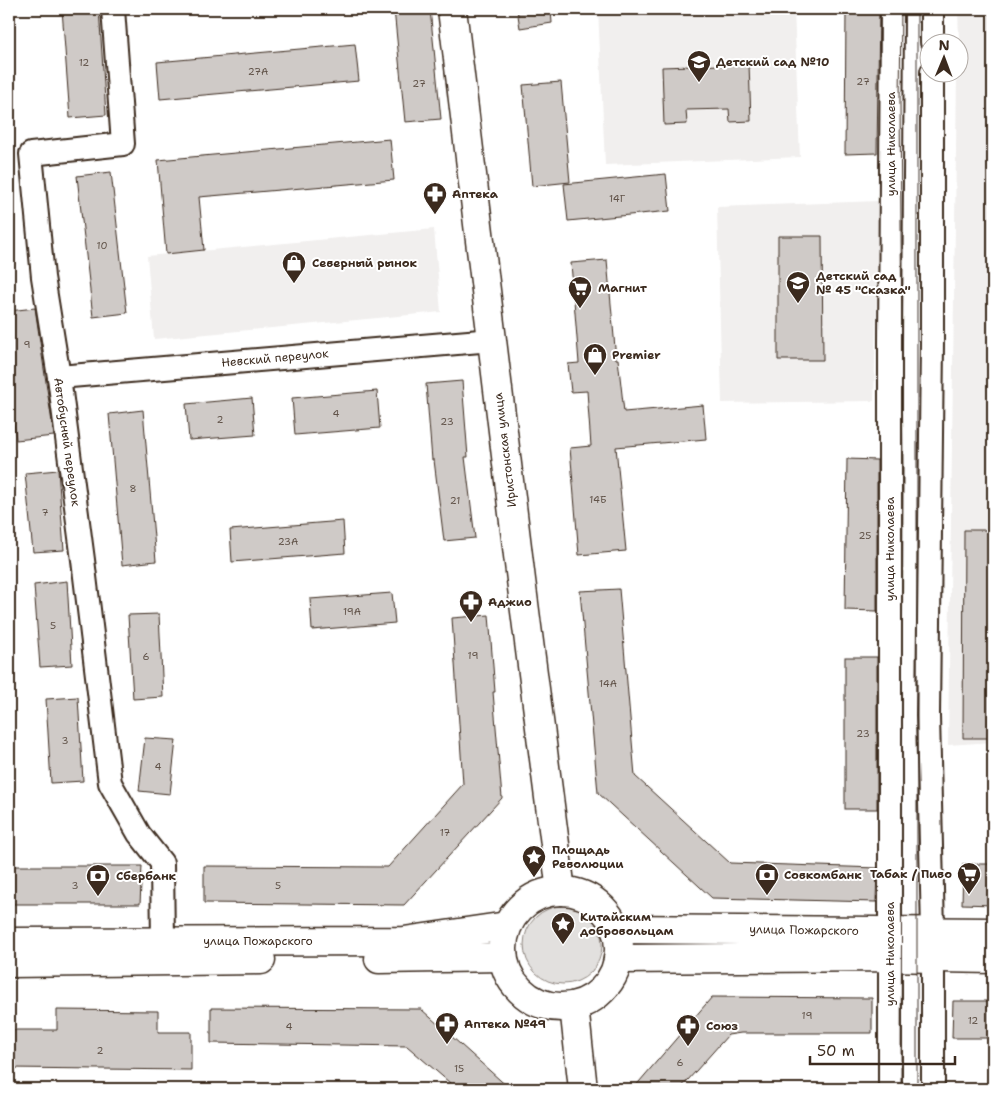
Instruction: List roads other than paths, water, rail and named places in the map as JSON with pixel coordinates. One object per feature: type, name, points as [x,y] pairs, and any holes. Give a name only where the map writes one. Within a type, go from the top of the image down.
[{"type":"main road","name":"Иристонская улица","points":[[452,9],[562,891]]},
{"type":"main road","points":[[562,891],[578,894],[594,902],[606,914],[615,929],[618,959],[612,975],[603,989],[589,1000],[574,1006],[554,1007],[536,1002],[520,991],[509,976],[503,957],[503,942],[507,926],[520,908],[539,895],[562,891]]},
{"type":"main road","name":"улица Пожарского","points":[[9,942],[404,941],[507,926]]},
{"type":"main road","name":"улица Пожарского","points":[[615,929],[933,945],[993,959]]},
{"type":"main road","name":"улица Пожарского","points":[[933,945],[993,932]]},
{"type":"main road","name":"улица Пожарского","points":[[618,959],[890,944]]},
{"type":"main road","name":"улица Пожарского","points":[[9,963],[503,957]]},
{"type":"main road","points":[[574,1006],[583,1089]]},
{"type":"street","name":"Автобусный переулок","points":[[114,9],[123,144],[32,154],[43,277],[83,560],[110,783],[139,834],[162,863],[163,942]]},
{"type":"street","name":"улица Николаева","points":[[890,1089],[892,9]]},
{"type":"street","points":[[932,9],[932,32]]},
{"type":"street","points":[[932,82],[932,342],[928,716],[933,945],[933,1089]]},
{"type":"street","name":"Невский переулок","points":[[58,377],[492,340]]},
{"type":"tram line","points":[[901,9],[903,470],[901,1089]]},
{"type":"tram line","points":[[917,9],[917,1089]]},
{"type":"place","name":"Детский сад №10","points":[[699,83]]},
{"type":"place","name":"Аптека","points":[[435,215]]},
{"type":"place","name":"Северный рынок","points":[[294,284]]},
{"type":"place","name":"Детский сад № 45 \"Сказка\"","points":[[798,304]]},
{"type":"place","name":"Магнит","points":[[580,309]]},
{"type":"place","name":"Premier","points":[[595,376]]},
{"type":"place","name":"Аджио","points":[[471,623]]},
{"type":"place","name":"Площадь Революции","points":[[534,878]]},
{"type":"place","name":"Табак / Пиво","points":[[969,895]]},
{"type":"place","name":"Совкомбанк","points":[[767,896]]},
{"type":"place","name":"Сбербанк","points":[[98,897]]},
{"type":"place","name":"Китайским добровольцам","points":[[563,945]]},
{"type":"place","name":"Аптека №49","points":[[447,1045]]},
{"type":"place","name":"Союз","points":[[688,1047]]}]
